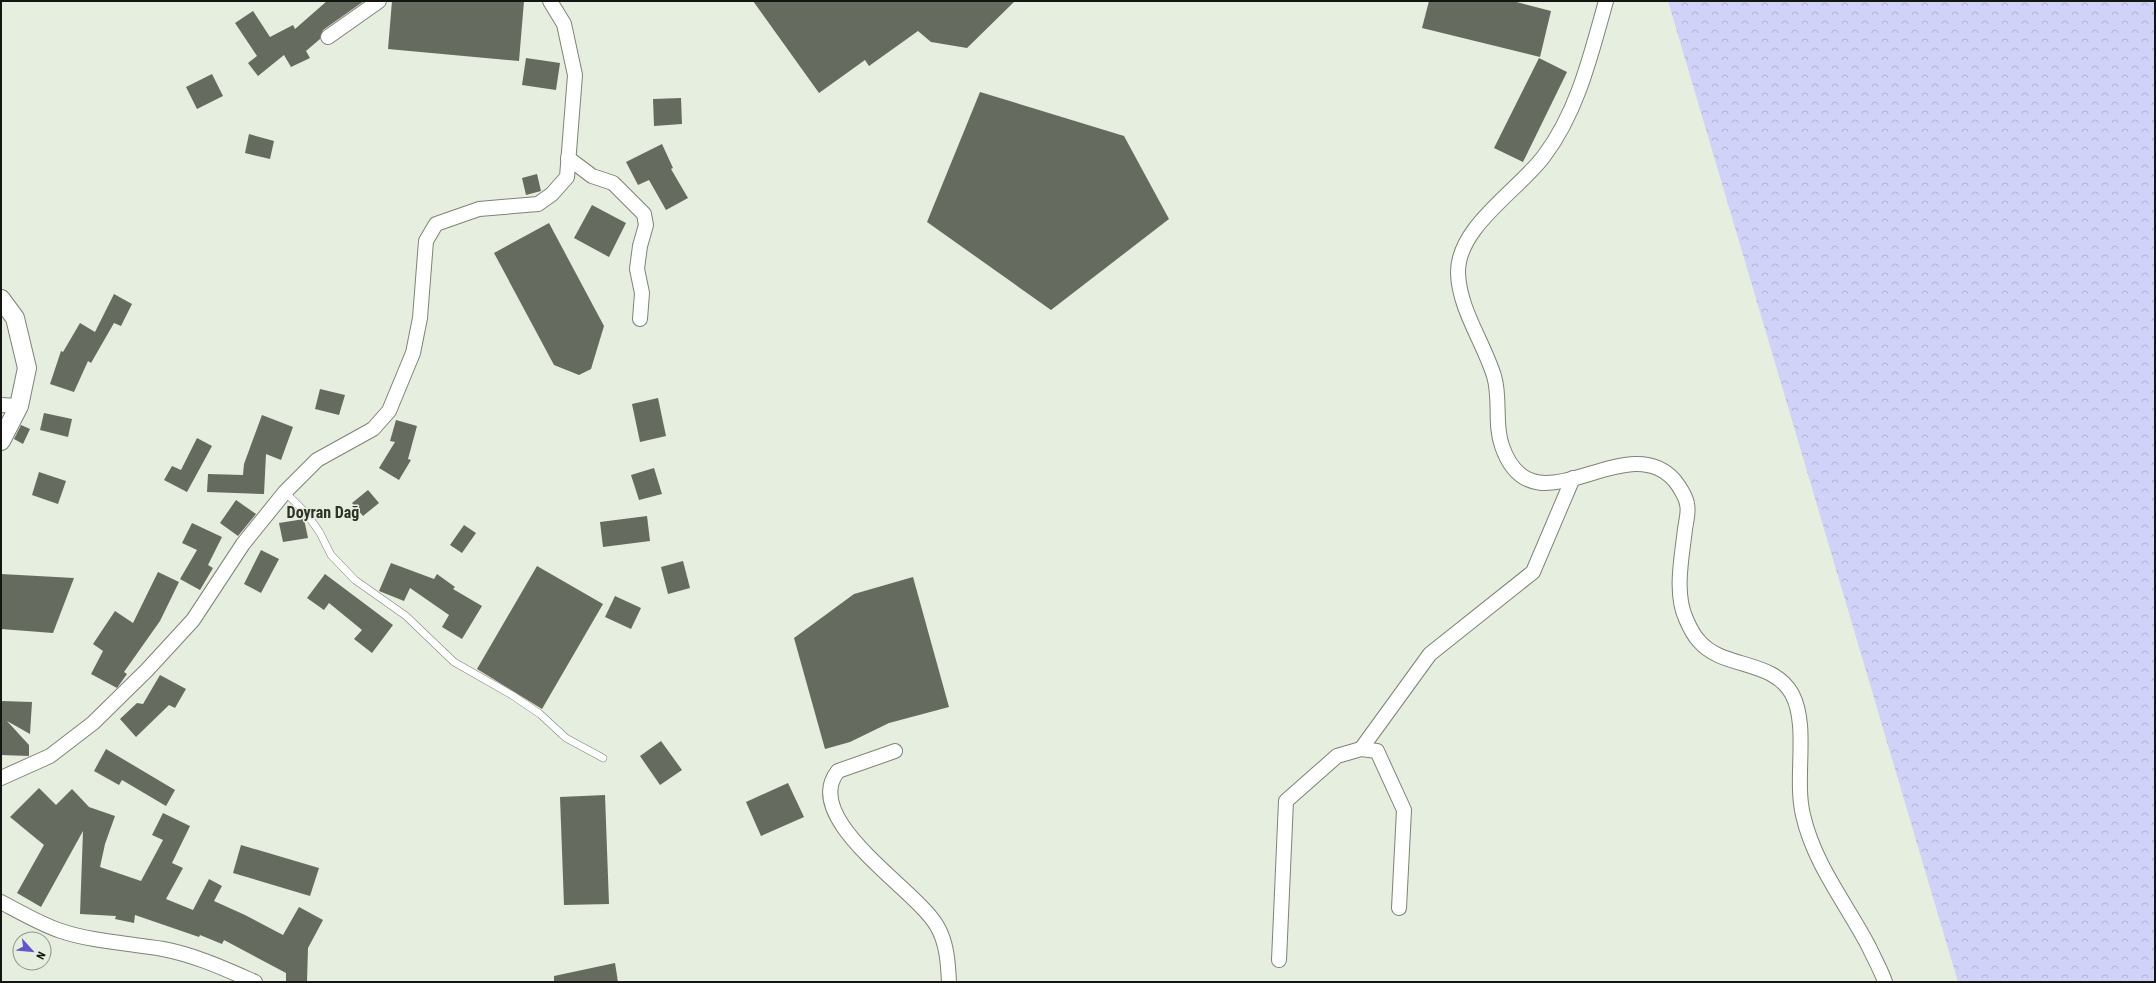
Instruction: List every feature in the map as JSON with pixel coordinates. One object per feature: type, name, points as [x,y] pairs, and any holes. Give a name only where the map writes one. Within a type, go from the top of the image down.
[{"type":"street","points":[[328,37],[379,1]]},
{"type":"street","points":[[1,778],[50,756],[93,722],[147,670],[193,620],[243,544],[285,492],[318,460],[372,429],[389,411],[413,354],[420,318],[426,241],[436,224],[479,209],[538,204],[552,194],[567,177],[576,76],[564,24],[550,1]]},
{"type":"street","points":[[1606,1],[1584,76],[1563,126],[1546,154],[1528,176],[1474,230],[1464,245],[1458,272],[1464,303],[1495,376],[1498,400],[1499,432],[1502,448],[1513,468],[1528,482],[1546,484],[1623,466],[1647,463],[1665,471],[1678,484],[1687,504],[1681,565],[1681,599],[1684,615],[1700,643],[1717,654],[1778,678],[1791,692],[1798,709],[1800,742],[1799,786],[1802,814],[1814,852],[1862,935],[1885,982]]},
{"type":"street","points":[[568,158],[592,176],[613,183],[644,214],[646,225],[640,246],[637,269],[642,293],[640,319]]},
{"type":"street","points":[[1,299],[15,318],[27,368],[19,406],[1,441]]},
{"type":"street","points":[[1,405],[19,406]]},
{"type":"street","points":[[1361,749],[1430,654],[1533,572],[1573,478]]},
{"type":"street","points":[[1279,960],[1286,801],[1337,756],[1361,749],[1376,751],[1404,810],[1400,908]]},
{"type":"street","points":[[895,751],[838,771],[832,778],[829,789],[829,797],[836,815],[859,846],[925,910],[937,925],[947,954],[950,982]]},
{"type":"street","points":[[1,902],[42,924],[79,937],[177,952],[196,957],[255,982]]},
{"type":"lane","points":[[285,492],[307,514],[331,555],[354,580],[406,616],[454,662],[512,695],[540,714],[566,738],[603,758]]},
{"type":"green space","points":[[1668,1],[2155,1],[2155,982],[1958,982]]},
{"type":"building","points":[[327,1],[364,1],[323,30],[320,39],[306,51],[310,58],[291,67],[284,55],[258,76],[248,63],[257,56],[235,23],[253,11],[270,37],[293,25],[295,29]]},
{"type":"building","points":[[392,1],[524,1],[519,61],[388,49]]},
{"type":"building","points":[[753,1],[1015,1],[967,48],[931,42],[918,31],[869,66],[865,60],[819,93]]},
{"type":"building","points":[[1429,1],[1513,1],[1551,11],[1540,57],[1422,28]]},
{"type":"building","points":[[526,58],[560,63],[556,90],[522,85]]},
{"type":"building","points":[[1539,58],[1567,72],[1523,162],[1494,148]]},
{"type":"building","points":[[212,74],[223,96],[197,109],[186,87]]},
{"type":"building","points":[[980,92],[1124,136],[1169,219],[1051,310],[927,222]]},
{"type":"building","points":[[681,98],[682,124],[654,126],[653,99]]},
{"type":"building","points":[[249,134],[274,141],[270,159],[245,153]]},
{"type":"building","points":[[662,144],[673,168],[671,169],[688,198],[666,210],[649,180],[638,185],[626,162]]},
{"type":"building","points":[[537,174],[541,191],[526,195],[522,178]]},
{"type":"building","points":[[592,205],[626,223],[609,257],[574,238]]},
{"type":"building","points":[[549,223],[604,326],[591,369],[579,375],[554,365],[494,253]]},
{"type":"building","points":[[114,294],[132,304],[121,326],[114,323],[91,363],[88,361],[74,392],[50,384],[61,351],[63,352],[80,323],[95,332]]},
{"type":"building","points":[[320,389],[345,395],[339,415],[315,409]]},
{"type":"building","points":[[658,398],[666,436],[640,442],[632,404]]},
{"type":"building","points":[[44,413],[72,419],[68,437],[40,430]]},
{"type":"building","points":[[262,415],[293,427],[281,460],[266,454],[264,494],[207,492],[208,474],[243,475],[244,464]]},
{"type":"building","points":[[396,420],[417,426],[408,459],[411,460],[399,480],[379,468],[395,442],[390,441]]},
{"type":"building","points":[[21,425],[30,429],[23,444],[14,439]]},
{"type":"building","points":[[197,438],[212,446],[187,492],[164,480],[172,466],[181,470]]},
{"type":"building","points":[[654,468],[662,494],[639,500],[631,475]]},
{"type":"building","points":[[39,472],[66,481],[58,504],[32,495]]},
{"type":"building","points":[[368,490],[379,503],[363,516],[352,503]]},
{"type":"building","points":[[236,500],[256,514],[238,536],[220,523]]},
{"type":"building","points":[[647,516],[650,541],[603,547],[600,522]]},
{"type":"building","points":[[304,519],[308,538],[283,542],[279,523]]},
{"type":"building","points":[[192,523],[222,537],[208,565],[213,568],[200,590],[180,579],[197,550],[182,543]]},
{"type":"building","points":[[464,525],[476,533],[462,553],[450,545]]},
{"type":"building","points":[[261,550],[279,559],[261,593],[244,584]]},
{"type":"building","points":[[683,561],[690,588],[668,594],[661,567]]},
{"type":"building","points":[[391,563],[434,579],[437,574],[455,587],[453,589],[482,606],[462,639],[442,627],[449,615],[410,588],[404,601],[379,591]]},
{"type":"building","points":[[537,566],[603,604],[542,709],[477,669]]},
{"type":"building","points":[[158,572],[179,582],[160,621],[124,672],[127,674],[117,688],[91,674],[103,651],[93,644],[115,611],[133,623]]},
{"type":"building","points":[[1,574],[74,578],[53,633],[1,629]]},
{"type":"building","points":[[325,574],[393,625],[372,653],[354,639],[362,630],[329,603],[324,610],[307,598]]},
{"type":"building","points":[[913,577],[949,707],[889,723],[850,742],[825,749],[794,638],[854,594]]},
{"type":"building","points":[[615,596],[641,608],[631,629],[605,617]]},
{"type":"building","points":[[160,675],[186,689],[175,708],[169,705],[136,737],[120,719],[137,703],[143,704]]},
{"type":"building","points":[[1,701],[32,702],[30,734],[7,721],[29,745],[29,756],[1,755]]},
{"type":"building","points":[[661,741],[682,770],[660,785],[640,756]]},
{"type":"building","points":[[106,749],[175,790],[166,806],[122,780],[119,785],[94,771]]},
{"type":"building","points":[[788,783],[804,817],[761,836],[746,802]]},
{"type":"building","points":[[39,788],[56,805],[72,789],[89,807],[115,816],[105,844],[100,867],[141,881],[163,840],[152,835],[163,813],[190,826],[172,863],[183,868],[166,899],[193,910],[209,879],[222,886],[214,901],[283,935],[299,907],[323,920],[308,948],[307,982],[286,981],[286,973],[224,940],[222,944],[200,935],[199,937],[135,915],[134,923],[115,919],[116,916],[80,914],[83,831],[41,907],[17,893],[44,845],[10,817]]},
{"type":"building","points":[[605,795],[609,904],[564,905],[560,797]]},
{"type":"building","points":[[241,845],[319,868],[310,896],[233,873]]},
{"type":"building","points":[[615,963],[618,982],[554,982],[554,976]]},
{"type":"district","name":"Doyran Dağ","points":[[323,512]]}]
